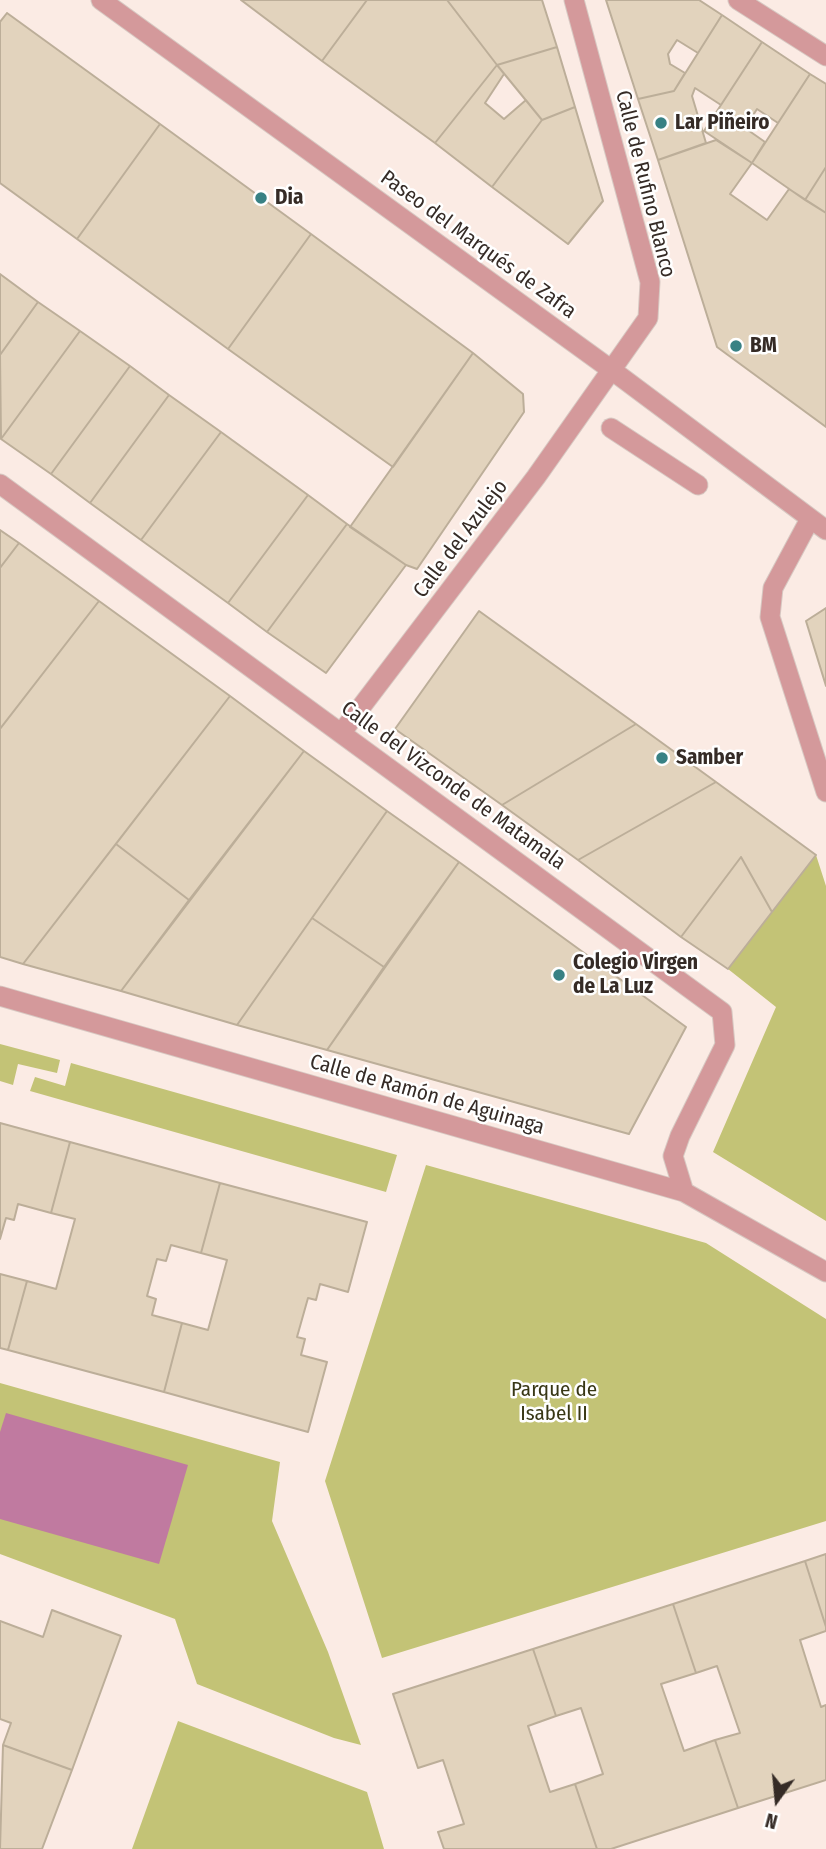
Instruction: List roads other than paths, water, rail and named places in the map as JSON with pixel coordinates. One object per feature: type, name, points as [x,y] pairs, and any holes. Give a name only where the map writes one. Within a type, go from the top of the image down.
[{"type":"street","name":"Paseo del Marqués de Zafra","points":[[101,0],[613,371],[818,525]]},
{"type":"street","name":"Calle de Rufino Blanco","points":[[574,0],[650,282],[648,318],[613,371]]},
{"type":"street","points":[[738,0],[826,56]]},
{"type":"street","name":"Calle del Azulejo","points":[[342,732],[613,371]]},
{"type":"street","points":[[611,428],[698,485]]},
{"type":"street","name":"Calle del Vizconde de Matamala","points":[[0,484],[722,1012],[725,1045],[680,1136],[673,1156],[684,1192]]},
{"type":"street","points":[[818,525],[773,588],[770,617],[826,792]]},
{"type":"street","name":"Calle de Ramón de Aguinaga","points":[[0,996],[684,1192],[826,1272]]},
{"type":"place","name":"Lar Piñeiro","points":[[661,123]]},
{"type":"place","name":"Dia","points":[[261,198]]},
{"type":"place","name":"BM","points":[[736,346]]},
{"type":"place","name":"Samber","points":[[662,758]]},
{"type":"place","name":"Colegio Virgen de La Luz","points":[[559,975]]},
{"type":"park label","name":"Parque de Isabel II","points":[[554,1402]]}]
